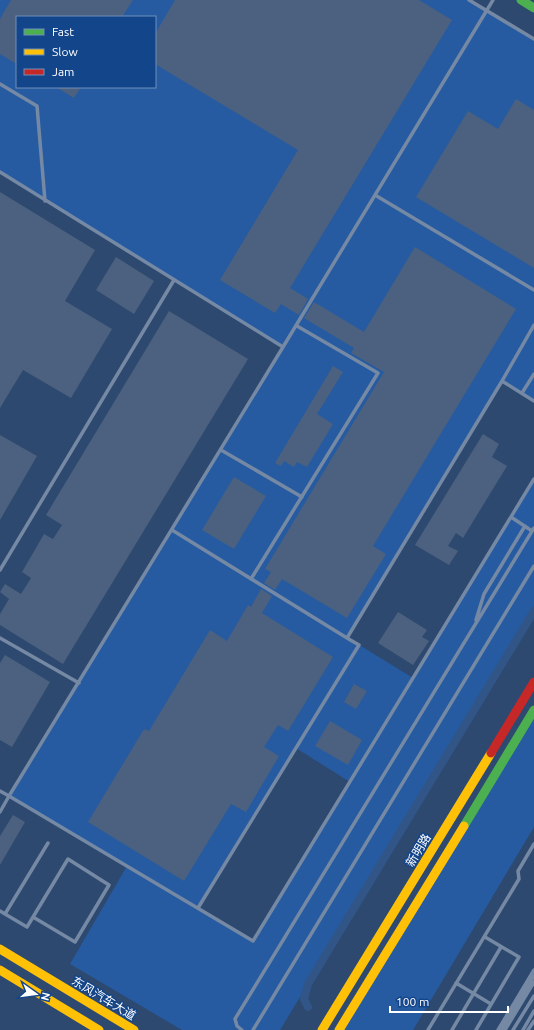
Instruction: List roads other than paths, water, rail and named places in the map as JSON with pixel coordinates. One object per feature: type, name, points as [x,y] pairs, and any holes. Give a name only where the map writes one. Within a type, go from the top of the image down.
[{"type":"main road","points":[[521,0],[534,8]]},
{"type":"main road","name":"新明路","points":[[322,1030],[534,682]]},
{"type":"main road","points":[[340,1030],[534,710]]},
{"type":"main road","name":"东风汽车大道","points":[[0,949],[134,1030]]},
{"type":"main road","points":[[0,970],[100,1030]]},
{"type":"lane","points":[[468,0],[534,39]]},
{"type":"lane","points":[[0,812],[297,326],[493,0]]},
{"type":"lane","points":[[0,84],[37,106],[45,201]]},
{"type":"lane","points":[[0,172],[283,347]]},
{"type":"lane","points":[[376,195],[534,290]]},
{"type":"lane","points":[[0,570],[174,280]]},
{"type":"lane","points":[[348,638],[534,325]]},
{"type":"lane","points":[[251,579],[378,373],[297,326]]},
{"type":"lane","points":[[522,393],[534,375]]},
{"type":"lane","points":[[502,381],[534,401]]},
{"type":"lane","points":[[221,450],[302,497]]},
{"type":"lane","points":[[0,790],[253,941],[534,479]]},
{"type":"lane","points":[[242,1030],[237,1026],[235,1019],[533,529],[511,517]]},
{"type":"lane","points":[[474,626],[484,594],[525,526]]},
{"type":"lane","points":[[172,530],[359,645],[198,908]]},
{"type":"lane","points":[[253,1030],[534,566]]},
{"type":"lane","points":[[0,638],[78,683]]},
{"type":"lane","points":[[5,914],[48,843]]},
{"type":"lane","points":[[429,1030],[519,879],[518,872],[534,844]]},
{"type":"lane","points":[[0,911],[27,927],[33,917],[68,859],[109,885],[75,942],[33,917]]},
{"type":"lane","points":[[476,1030],[519,957],[485,937]]},
{"type":"lane","points":[[452,1030],[501,947]]},
{"type":"lane","points":[[498,1030],[534,970]]},
{"type":"lane","points":[[501,1030],[534,976]]},
{"type":"lane","points":[[505,1030],[534,982]]},
{"type":"lane","points":[[456,983],[491,1004]]},
{"type":"lane","points":[[513,1030],[534,996]]},
{"type":"lane","points":[[523,1030],[534,1011]]},
{"type":"lane","points":[[528,1030],[534,1021]]},
{"type":"waterway","points":[[308,1007],[304,999],[308,984],[534,611]]}]
